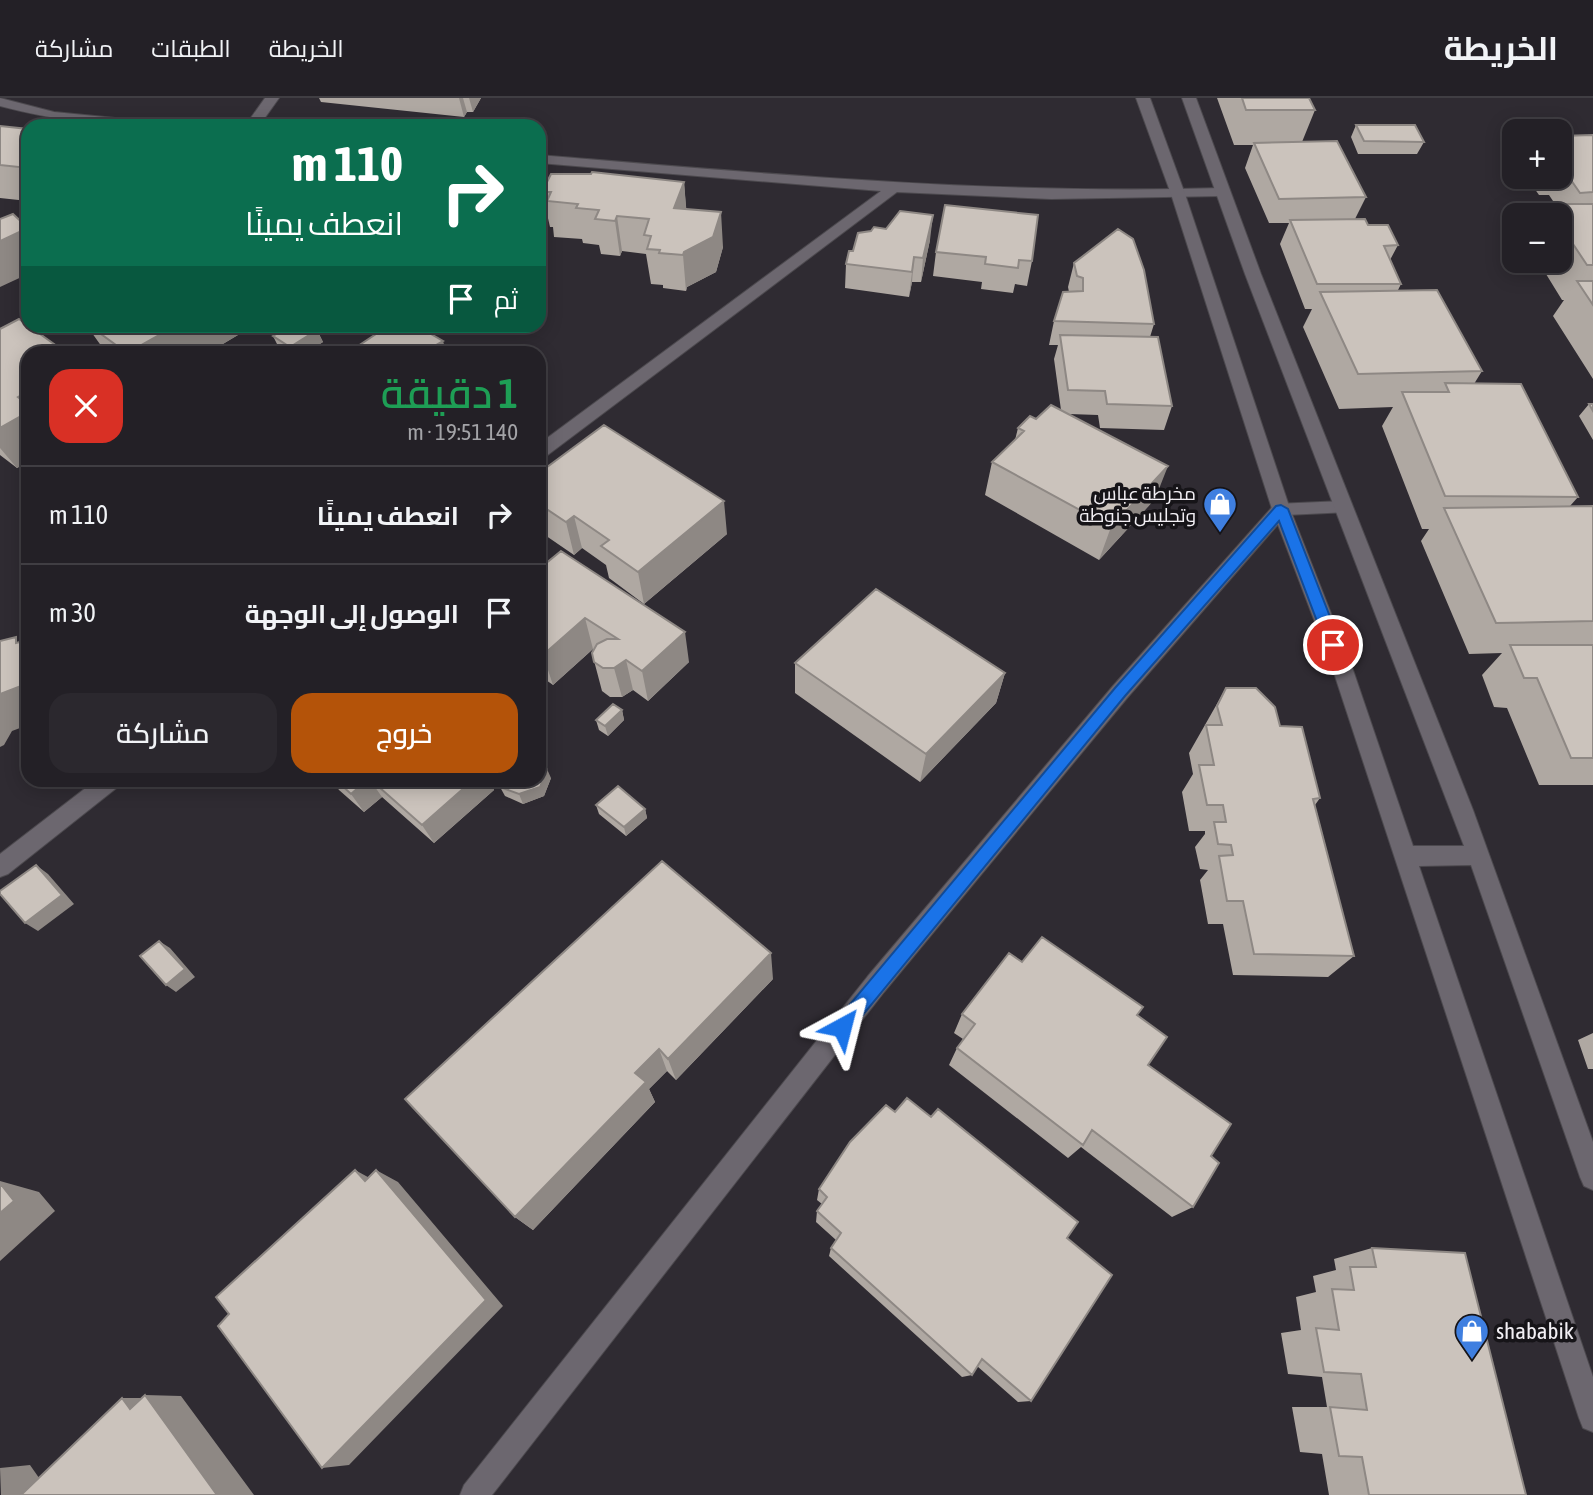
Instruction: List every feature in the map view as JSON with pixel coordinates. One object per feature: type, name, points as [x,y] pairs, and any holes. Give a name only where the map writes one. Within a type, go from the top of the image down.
[{"type":"street","points":[[257,119],[272,98]]},
{"type":"street","points":[[1143,98],[1178,194],[1281,509],[1342,667],[1593,1419]]},
{"type":"street","points":[[1189,98],[1222,192],[1478,855],[1593,1177]]},
{"type":"street","points":[[0,102],[54,116]]},
{"type":"street","points":[[0,118],[54,116],[85,119]]},
{"type":"street","points":[[546,160],[1028,195],[1222,192]]},
{"type":"street","points":[[546,448],[895,187]]},
{"type":"street","points":[[0,336],[21,325]]},
{"type":"street","points":[[474,1495],[876,984],[1120,692],[1281,509],[1343,507]]},
{"type":"street","points":[[0,867],[104,787]]},
{"type":"street","points":[[1406,856],[1478,855]]},
{"type":"building","points":[[1242,98],[1309,98],[1315,110],[1246,110]]},
{"type":"building","points":[[1356,125],[1415,125],[1424,142],[1364,141]]},
{"type":"building","points":[[0,126],[21,128],[21,167],[0,165]]},
{"type":"building","points":[[1593,135],[1593,192],[1580,193],[1572,182],[1572,136]]},
{"type":"building","points":[[1337,141],[1366,197],[1279,199],[1254,143]]},
{"type":"building","points":[[551,174],[591,174],[684,182],[674,208],[721,212],[713,237],[683,255],[659,253],[660,250],[647,249],[651,236],[644,235],[649,219],[617,216],[615,221],[595,219],[599,210],[576,208],[578,204],[547,201],[551,192],[546,192],[546,184]]},
{"type":"building","points":[[1572,204],[1593,204],[1593,265],[1587,265],[1572,242]]},
{"type":"building","points":[[945,205],[1038,215],[1032,261],[1019,260],[1018,268],[985,264],[986,257],[936,252]]},
{"type":"building","points":[[900,211],[933,215],[923,258],[914,257],[912,272],[846,264],[858,233],[871,231],[874,227],[886,229]]},
{"type":"building","points":[[13,214],[21,221],[21,231],[0,241],[0,219]]},
{"type":"building","points":[[1365,219],[1368,225],[1388,225],[1398,245],[1384,246],[1401,284],[1317,284],[1290,220]]},
{"type":"building","points":[[1118,229],[1133,239],[1144,270],[1154,324],[1054,321],[1063,292],[1083,291],[1083,278],[1077,276],[1074,263]]},
{"type":"building","points":[[1577,281],[1593,281],[1593,305]]},
{"type":"building","points":[[1437,290],[1482,371],[1358,374],[1320,292]]},
{"type":"building","points":[[19,319],[21,333],[39,333],[57,346],[21,346],[21,395],[18,397],[21,399],[21,416],[0,428],[0,329]]},
{"type":"building","points":[[100,333],[163,333],[139,346],[117,346]]},
{"type":"building","points":[[278,333],[312,333],[292,346],[273,336]]},
{"type":"building","points":[[378,333],[429,333],[443,341],[437,346],[358,346]]},
{"type":"building","points":[[1060,335],[1158,337],[1172,406],[1107,404],[1105,391],[1068,390]]},
{"type":"building","points":[[1445,383],[1521,384],[1578,497],[1445,496],[1402,392],[1449,392]]},
{"type":"building","points":[[1051,405],[1168,466],[1111,527],[992,462],[1024,431],[1018,428],[1030,416],[1036,419]]},
{"type":"building","points":[[604,425],[724,501],[638,572],[601,546],[609,540],[574,516],[566,522],[546,509],[546,468]]},
{"type":"building","points":[[1593,506],[1593,621],[1496,623],[1444,508]]},
{"type":"building","points":[[561,551],[685,632],[642,671],[626,660],[614,668],[603,668],[594,662],[592,653],[597,644],[607,639],[618,639],[585,618],[546,652],[546,563]]},
{"type":"building","points":[[876,589],[1005,673],[926,754],[795,663]]},
{"type":"building","points":[[16,637],[16,643],[21,642],[21,686],[0,694],[0,641]]},
{"type":"building","points":[[1510,645],[1593,645],[1593,758],[1571,758],[1537,678],[1524,678]]},
{"type":"building","points":[[1226,688],[1256,688],[1275,707],[1280,726],[1302,727],[1320,798],[1313,799],[1354,956],[1254,954],[1243,901],[1227,901],[1219,856],[1233,855],[1231,845],[1218,844],[1214,822],[1226,822],[1223,805],[1207,805],[1199,765],[1214,765],[1206,725],[1222,725],[1217,706]]},
{"type":"building","points":[[613,704],[622,710],[605,726],[596,720]]},
{"type":"building","points":[[618,786],[645,809],[624,827],[596,805]]},
{"type":"building","points":[[344,787],[359,787],[351,794]]},
{"type":"building","points":[[379,787],[465,787],[422,825]]},
{"type":"building","points":[[500,787],[540,787],[519,794]]},
{"type":"building","points":[[662,861],[771,953],[668,1059],[659,1049],[635,1073],[646,1082],[515,1217],[405,1099]]},
{"type":"building","points":[[36,865],[62,895],[25,923],[0,891]]},
{"type":"building","points":[[1042,937],[1143,1007],[1137,1015],[1167,1037],[1148,1065],[1231,1124],[1211,1156],[1219,1163],[1193,1207],[1092,1130],[1083,1145],[957,1048],[975,1024],[962,1014],[1009,953],[1022,962]]},
{"type":"building","points":[[159,941],[185,969],[166,985],[140,956]]},
{"type":"building","points":[[907,1098],[931,1117],[938,1109],[1078,1222],[1067,1238],[1112,1275],[1031,1401],[982,1359],[972,1375],[831,1248],[841,1233],[817,1211],[827,1197],[819,1189],[850,1142],[886,1105],[895,1112]]},
{"type":"building","points":[[355,1170],[365,1181],[376,1170],[486,1300],[322,1468],[218,1326],[229,1314],[216,1297]]},
{"type":"building","points":[[0,1183],[14,1201],[0,1213]]},
{"type":"building","points":[[1372,1248],[1465,1253],[1526,1495],[1369,1495],[1362,1457],[1339,1456],[1330,1407],[1367,1410],[1361,1374],[1324,1372],[1316,1328],[1339,1330],[1332,1289],[1354,1290],[1350,1267],[1376,1267]]},
{"type":"building","points":[[145,1395],[217,1495],[21,1495],[122,1398],[130,1409]]},
{"type":"place","name":"مخرطة عباس وتجليس جنوطة","points":[[1220,534]]},
{"type":"place","name":"shababik","points":[[1472,1361]]},
{"type":"route","points":[[842,1027],[1120,692],[1281,509],[1333,645]]}]
